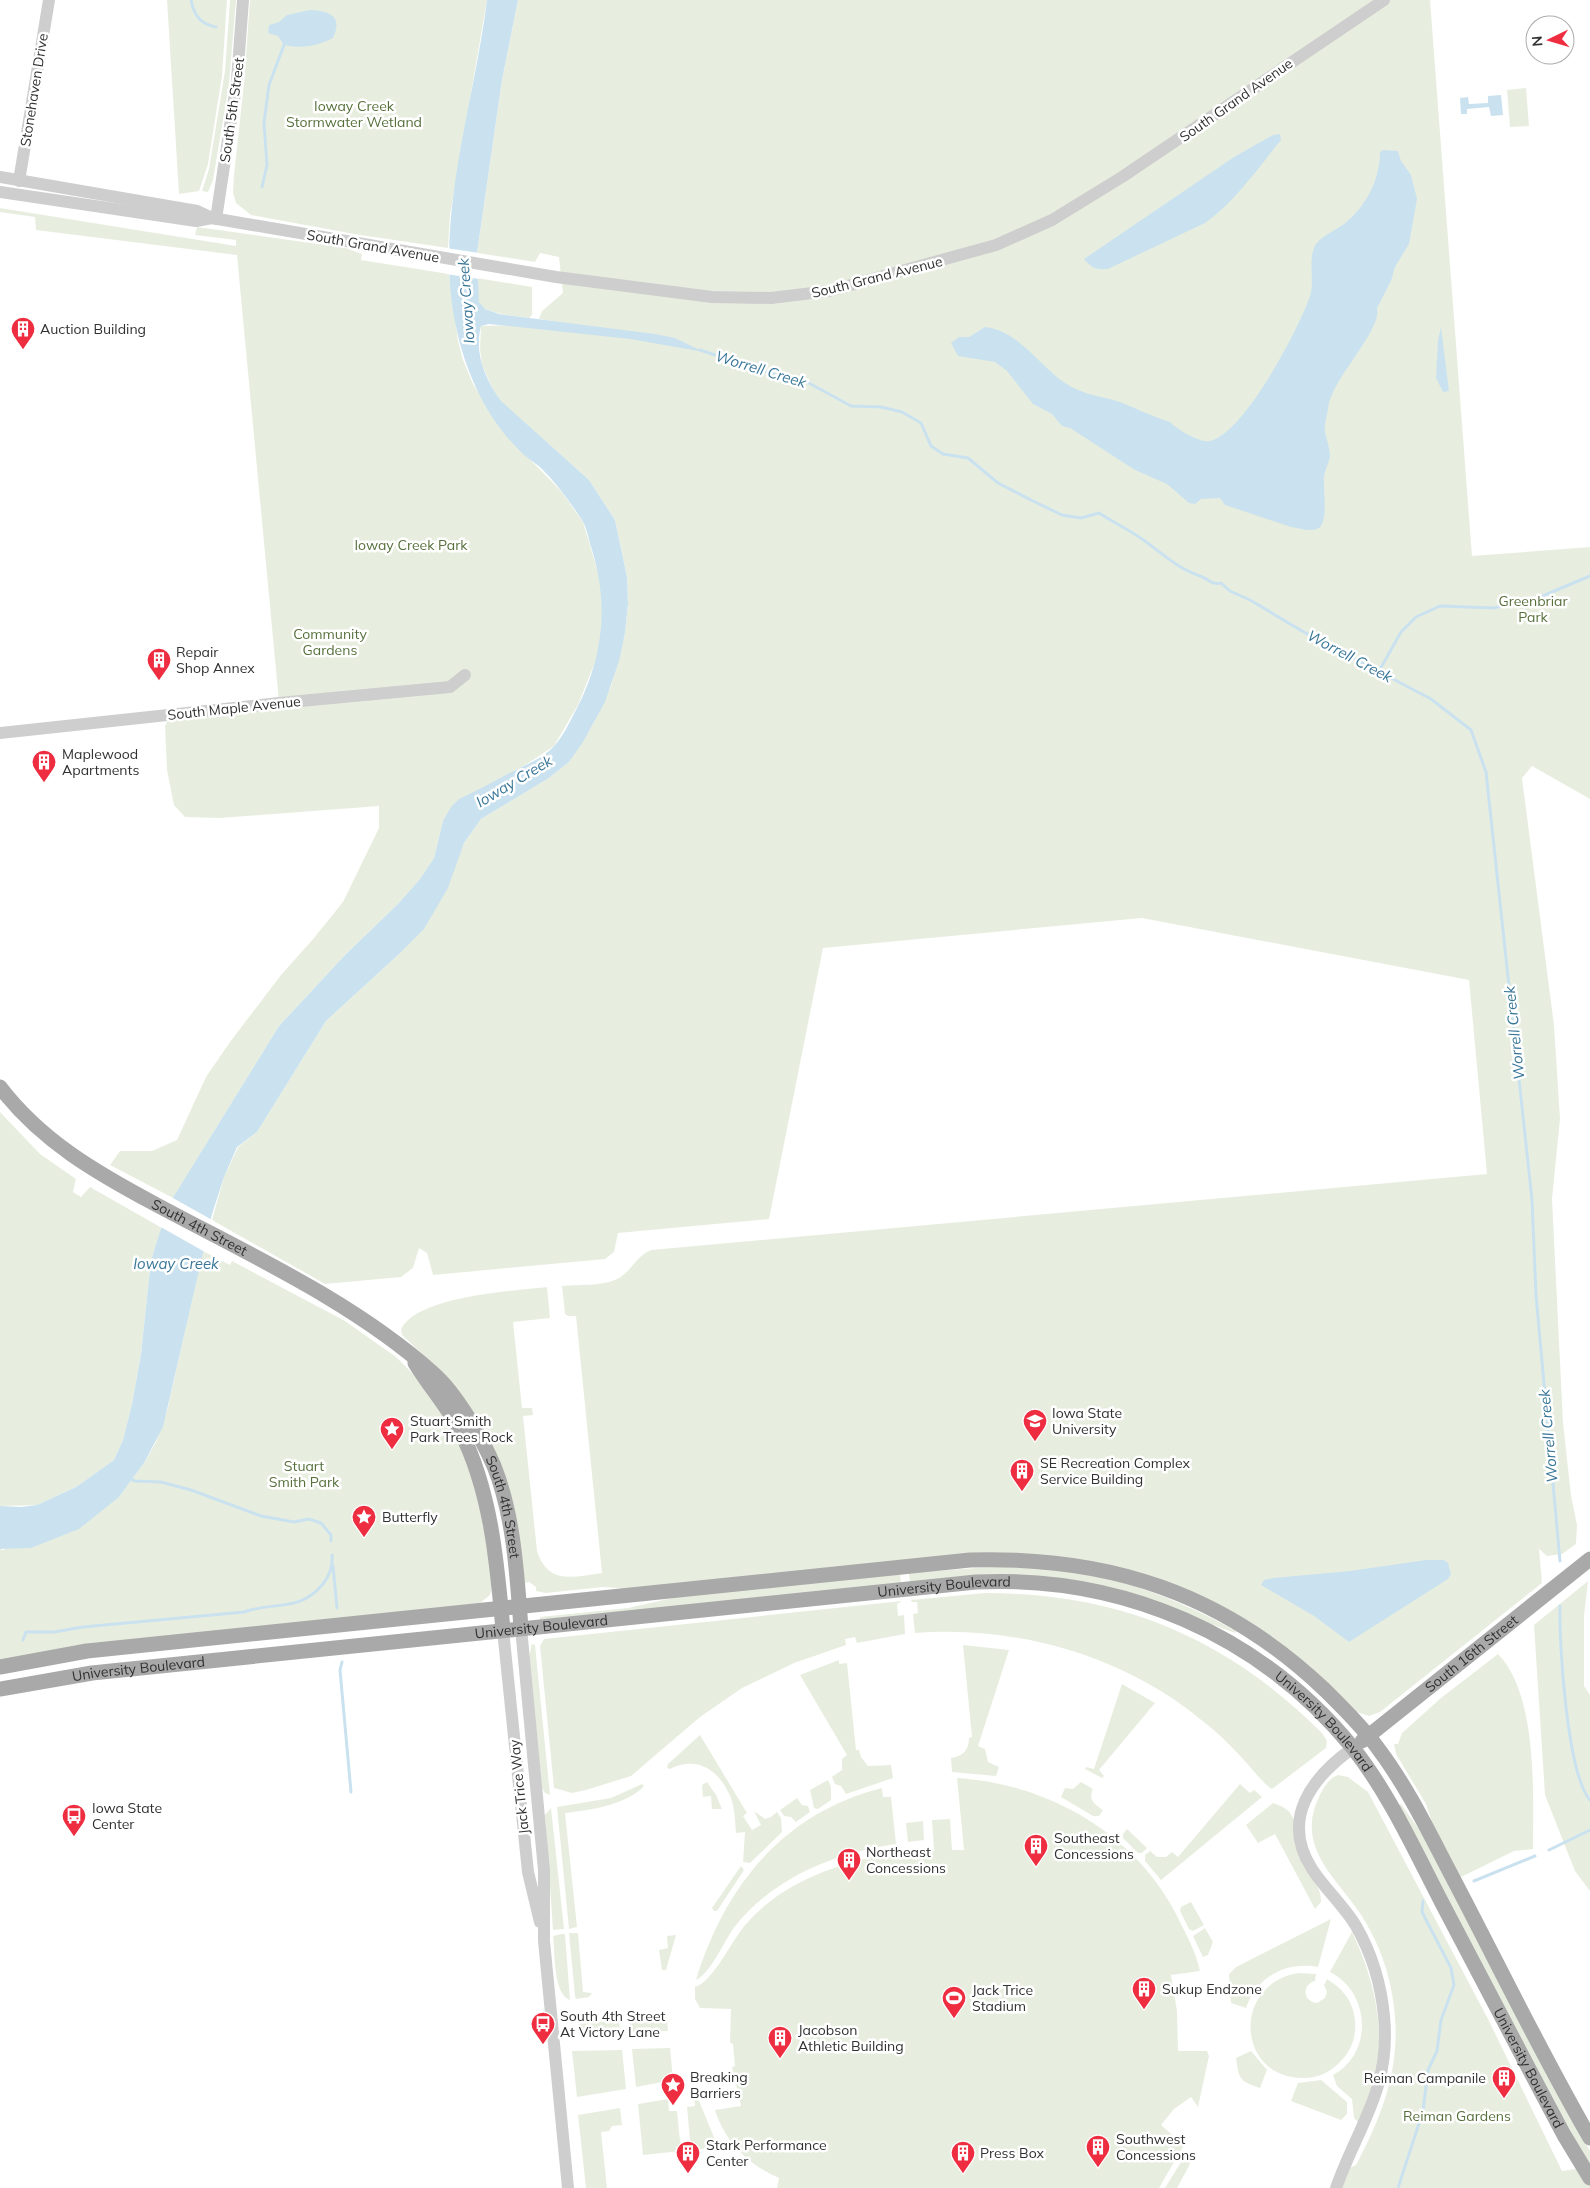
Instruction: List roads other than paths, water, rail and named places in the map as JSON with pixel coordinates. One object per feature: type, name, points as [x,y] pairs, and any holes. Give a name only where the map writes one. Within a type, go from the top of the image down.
[{"type":"main road","name":"South 4th Street","points":[[0,1087],[33,1125],[61,1149],[141,1197],[366,1321],[434,1373],[452,1396],[494,1466],[508,1519],[521,1628]]},
{"type":"main road","name":"South 4th Street","points":[[410,1356],[425,1380],[450,1412],[470,1453],[490,1517],[503,1630]]},
{"type":"main road","name":"South 16th Street","points":[[1353,1748],[1590,1559]]},
{"type":"main road","name":"University Boulevard","points":[[0,1667],[87,1651],[970,1560],[1041,1560],[1076,1565],[1159,1585],[1208,1606],[1278,1649],[1307,1674],[1369,1736],[1411,1799],[1590,2138]]},
{"type":"main road","name":"University Boulevard","points":[[0,1689],[92,1673],[976,1582],[1025,1581],[1073,1586],[1153,1606],[1199,1625],[1235,1645],[1272,1671],[1306,1699],[1353,1748],[1394,1810],[1564,2135],[1590,2178]]},
{"type":"street","name":"Stonehaven Drive","points":[[19,181],[49,0]]},
{"type":"street","name":"South 5th Street","points":[[214,218],[238,80],[243,0]]},
{"type":"street","name":"South Grand Avenue","points":[[0,178],[197,211],[214,218],[363,245],[556,277],[733,299],[787,297],[856,285],[979,251],[1031,230],[1092,197],[1384,0]]},
{"type":"street","name":"South Grand Avenue","points":[[0,192],[196,221],[214,218]]},
{"type":"street","name":"South Maple Avenue","points":[[0,733],[450,687],[465,675]]},
{"type":"street","name":"Jack Trice Way","points":[[521,1628],[543,1861],[544,1942],[568,2188]]},
{"type":"street","name":"Jack Trice Way","points":[[503,1630],[528,1872],[544,1942]]},
{"type":"street","points":[[1336,2188],[1376,2097],[1383,2063],[1384,2017],[1380,1987],[1369,1954],[1355,1925],[1310,1867],[1301,1842],[1300,1819],[1308,1793],[1315,1781],[1329,1766],[1353,1748]]},
{"type":"water","name":"Ioway Creek","points":[[487,0],[518,0],[502,80],[477,253],[479,302],[485,309],[499,314],[675,338],[704,352],[630,339],[489,324],[481,326],[479,346],[482,365],[490,384],[501,401],[589,480],[615,520],[627,577],[628,604],[625,633],[619,661],[605,702],[583,742],[569,762],[549,778],[481,819],[464,843],[448,888],[424,929],[326,1021],[257,1132],[237,1147],[224,1177],[212,1214],[163,1427],[144,1463],[119,1497],[79,1529],[31,1548],[0,1549],[0,1506],[21,1507],[37,1505],[76,1487],[114,1460],[123,1440],[132,1404],[141,1354],[151,1260],[169,1204],[279,1026],[420,879],[434,858],[443,821],[451,807],[459,799],[537,759],[555,745],[576,710],[592,671],[597,651],[602,612],[597,571],[585,527],[573,507],[553,481],[511,442],[489,412],[472,379],[456,327],[450,287],[449,246],[452,205]]},
{"type":"water","points":[[310,10],[328,13],[335,19],[337,24],[333,38],[315,45],[297,47],[284,45],[278,36],[268,33],[269,25],[279,22],[287,15]]},
{"type":"water","points":[[1501,95],[1503,115],[1491,116],[1489,107],[1467,109],[1467,114],[1461,114],[1460,98],[1468,97],[1469,104],[1488,103],[1488,96]]},
{"type":"water","points":[[1280,134],[1281,140],[1246,184],[1216,215],[1205,223],[1108,269],[1094,268],[1084,259],[1234,157],[1273,135]]},
{"type":"water","points":[[1383,150],[1398,151],[1401,161],[1411,175],[1417,199],[1409,244],[1395,267],[1391,281],[1377,308],[1377,317],[1372,329],[1337,384],[1331,397],[1325,426],[1330,454],[1324,477],[1324,515],[1321,526],[1315,530],[1291,527],[1225,505],[1220,498],[1201,499],[1195,504],[1189,503],[1167,484],[1135,470],[1070,428],[1062,426],[1052,414],[1033,404],[1007,371],[995,362],[958,356],[951,343],[959,337],[969,337],[985,327],[998,330],[1022,344],[1053,374],[1076,389],[1120,402],[1170,422],[1194,438],[1210,441],[1224,434],[1238,420],[1269,378],[1295,331],[1310,296],[1312,284],[1311,263],[1316,244],[1352,217],[1365,201],[1374,182],[1380,152]]},
{"type":"water","points":[[1441,327],[1449,391],[1443,392],[1436,378],[1438,340]]},
{"type":"water","points":[[1426,1560],[1444,1560],[1448,1563],[1451,1574],[1448,1579],[1349,1642],[1314,1616],[1261,1585],[1264,1580],[1273,1578],[1350,1571]]},
{"type":"waterway","points":[[191,0],[199,18],[206,24],[216,27]]},
{"type":"waterway","points":[[262,187],[267,165],[264,123],[269,85],[284,45]]},
{"type":"waterway","name":"Worrell Creek","points":[[700,350],[776,375],[807,382],[851,406],[881,407],[902,412],[921,423],[931,446],[943,454],[968,458],[998,483],[1062,515],[1081,518],[1099,513],[1137,536],[1184,569],[1212,582],[1221,583],[1230,591],[1250,600],[1302,631],[1431,699],[1471,730],[1486,772],[1532,1200],[1536,1295],[1560,1561]]},
{"type":"waterway","points":[[1379,671],[1401,632],[1416,617],[1440,606],[1493,608],[1533,600],[1590,576]]},
{"type":"waterway","points":[[128,1478],[135,1481],[161,1482],[191,1490],[261,1516],[294,1522],[309,1519],[321,1523],[331,1535],[331,1541]]},
{"type":"waterway","points":[[23,1640],[26,1632],[54,1632],[83,1627],[244,1612],[295,1603],[314,1593],[323,1584],[330,1570],[332,1555]]},
{"type":"waterway","points":[[333,1566],[337,1608]]},
{"type":"waterway","name":"Worrell Creek","points":[[1560,1606],[1563,1677],[1570,1737],[1575,1764],[1582,1786],[1590,1800]]},
{"type":"waterway","points":[[342,1662],[340,1670],[351,1792]]},
{"type":"waterway","points":[[1549,1850],[1590,1830]]},
{"type":"waterway","points":[[1474,1881],[1535,1856]]},
{"type":"waterway","points":[[1398,2188],[1423,2111],[1428,2070],[1437,2051],[1441,2020],[1454,1985],[1451,1968],[1422,1912],[1423,1901]]},
{"type":"place","name":"Auction Building","points":[[23,350]]},
{"type":"place","name":"Repair Shop Annex","points":[[159,681]]},
{"type":"place","name":"Maplewood Apartments","points":[[44,783]]},
{"type":"place","name":"Iowa State University","points":[[1035,1442]]},
{"type":"place","name":"Stuart Smith Park Trees Rock","points":[[392,1450]]},
{"type":"place","name":"SE Recreation Complex Service Building","points":[[1022,1492]]},
{"type":"place","name":"Butterfly","points":[[364,1538]]},
{"type":"place","name":"Iowa State Center","points":[[74,1837]]},
{"type":"place","name":"Southeast Concessions","points":[[1036,1867]]},
{"type":"place","name":"Northeast Concessions","points":[[849,1881]]},
{"type":"place","name":"Sukup Endzone","points":[[1144,2010]]},
{"type":"place","name":"Jack Trice Stadium","points":[[954,2019]]},
{"type":"place","name":"South 4th Street At Victory Lane","points":[[543,2045]]},
{"type":"place","name":"Jacobson Athletic Building","points":[[780,2059]]},
{"type":"place","name":"Reiman Campanile","points":[[1504,2099]]},
{"type":"place","name":"Breaking Barriers","points":[[673,2106]]},
{"type":"place","name":"Southwest Concessions","points":[[1098,2168]]},
{"type":"place","name":"Stark Performance Center","points":[[688,2174]]},
{"type":"place","name":"Press Box","points":[[963,2174]]},
{"type":"park label","name":"Ioway Creek Stormwater Wetland","points":[[354,114]]},
{"type":"park label","name":"Ioway Creek Park","points":[[411,545]]},
{"type":"park label","name":"Greenbriar Park","points":[[1533,610]]},
{"type":"park label","name":"Community Gardens","points":[[330,642]]},
{"type":"park label","name":"Stuart Smith Park","points":[[304,1474]]},
{"type":"park label","name":"Reiman Gardens","points":[[1457,2116]]}]
